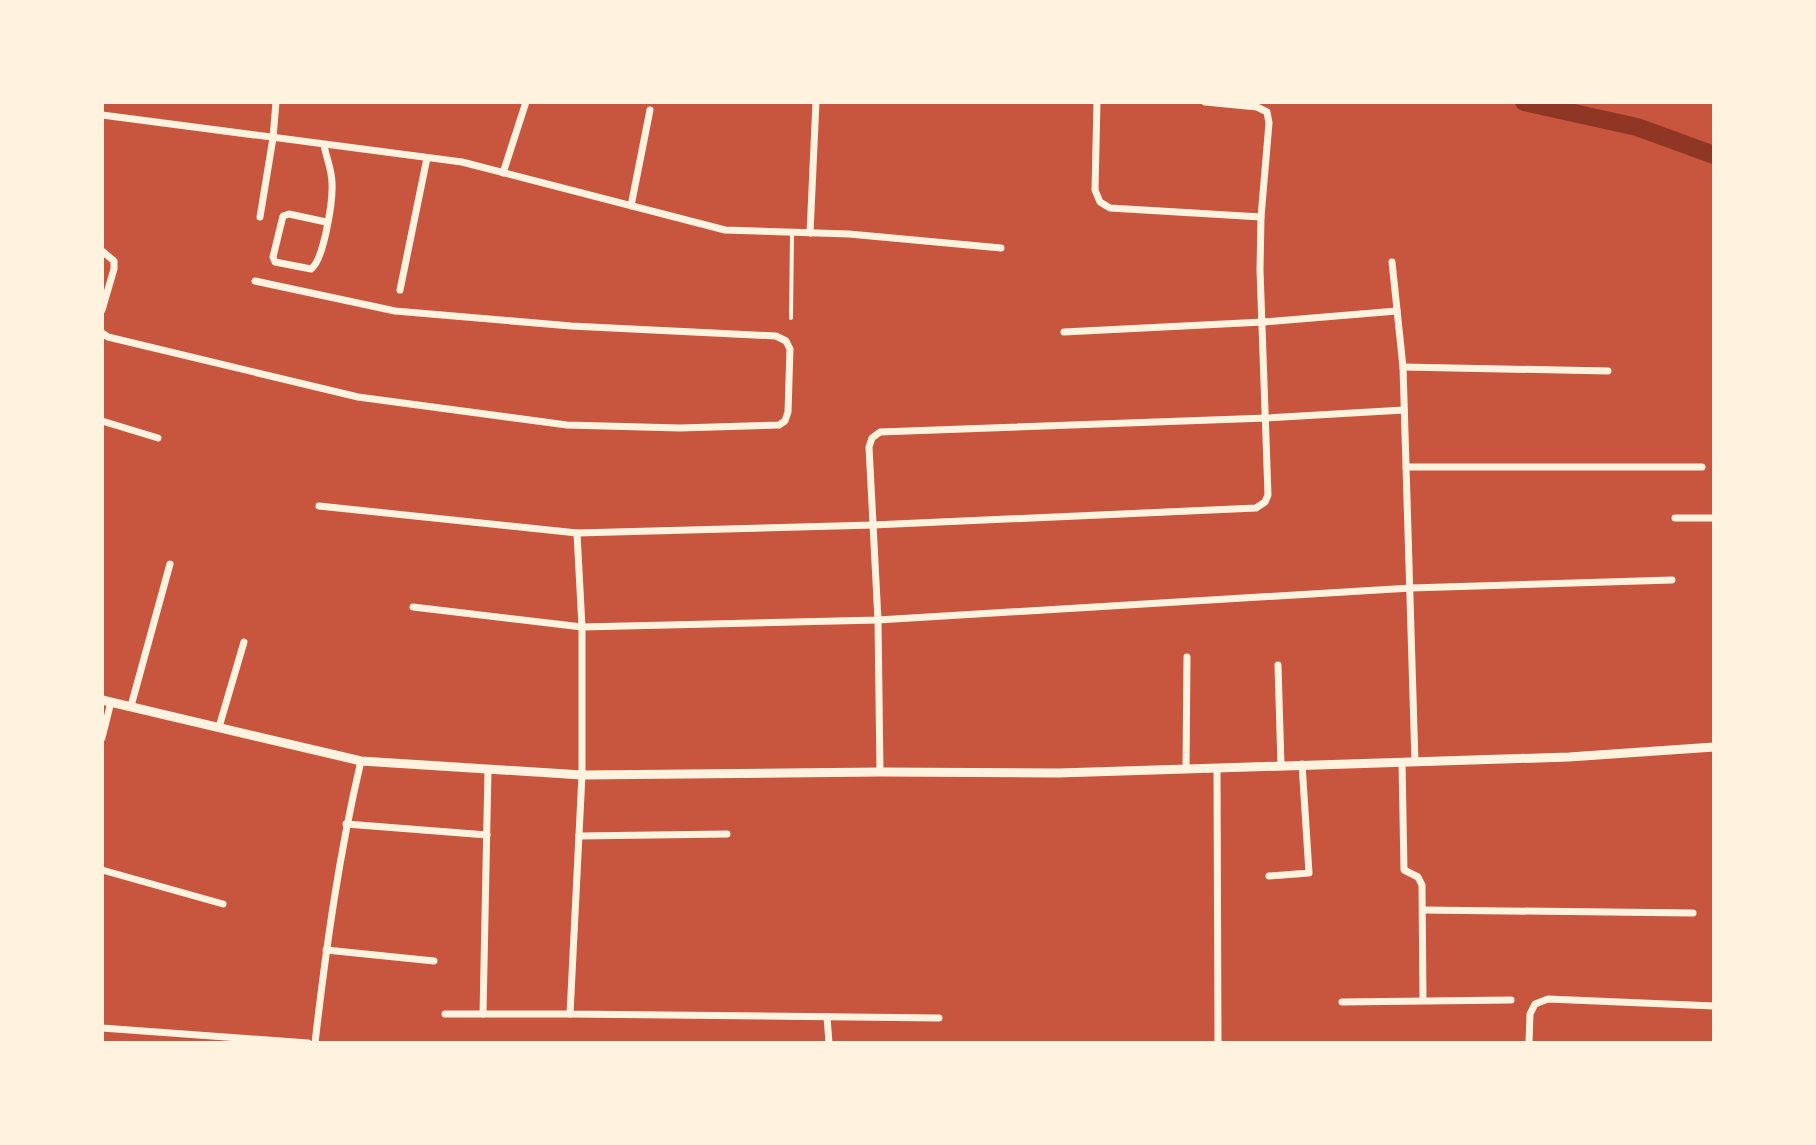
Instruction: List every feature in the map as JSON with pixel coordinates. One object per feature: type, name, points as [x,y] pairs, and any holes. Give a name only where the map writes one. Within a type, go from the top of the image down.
[{"type":"street","points":[[260,217],[276,102]]},
{"type":"street","points":[[503,173],[526,102]]},
{"type":"street","points":[[810,233],[816,102]]},
{"type":"street","points":[[1097,102],[1095,190],[1100,202],[1110,208],[1261,217]]},
{"type":"street","points":[[319,506],[577,533],[873,525],[1256,508],[1265,502],[1268,495],[1261,217],[1269,123],[1267,112],[1257,107],[1205,102]]},
{"type":"street","points":[[631,206],[650,110]]},
{"type":"street","points":[[102,115],[462,162],[725,230],[792,231],[1001,248]]},
{"type":"street","points":[[324,145],[333,184],[320,258],[311,269],[275,262],[273,257],[283,216],[289,214],[326,222]]},
{"type":"street","points":[[400,290],[427,158]]},
{"type":"street","points":[[102,251],[114,261],[102,310]]},
{"type":"street","points":[[1392,262],[1403,367],[1415,762]]},
{"type":"street","points":[[102,333],[108,337],[358,397],[567,425],[680,428],[779,425],[785,421],[788,412],[790,349],[786,341],[776,336],[571,326],[395,311],[255,281]]},
{"type":"street","points":[[1064,332],[1263,322],[1397,311]]},
{"type":"street","points":[[1403,367],[1608,371]]},
{"type":"street","points":[[880,772],[878,620],[869,447],[872,438],[880,432],[1404,410]]},
{"type":"street","points":[[102,421],[158,438]]},
{"type":"street","points":[[1406,467],[1702,467]]},
{"type":"street","points":[[1675,518],[1714,518]]},
{"type":"street","points":[[570,1014],[582,775],[582,627],[577,533]]},
{"type":"street","points":[[131,706],[170,564]]},
{"type":"street","points":[[413,607],[582,627],[878,620],[1411,588],[1672,580]]},
{"type":"street","points":[[219,727],[244,642]]},
{"type":"street","points":[[1186,769],[1187,657]]},
{"type":"street","points":[[1278,665],[1281,765]]},
{"type":"street","points":[[102,738],[107,701],[361,761],[582,775],[1059,773],[1569,757],[1714,747]]},
{"type":"street","points":[[315,1043],[346,824],[361,761]]},
{"type":"street","points":[[1402,762],[1404,870],[1421,880],[1424,910],[1423,999]]},
{"type":"street","points":[[1269,876],[1309,873],[1302,764]]},
{"type":"street","points":[[1217,768],[1218,1043]]},
{"type":"street","points":[[483,1014],[488,770]]},
{"type":"street","points":[[346,824],[487,835]]},
{"type":"street","points":[[579,836],[727,834]]},
{"type":"street","points":[[102,870],[223,904]]},
{"type":"street","points":[[1424,910],[1693,913]]},
{"type":"street","points":[[326,950],[434,961]]},
{"type":"street","points":[[1529,1043],[1530,1014],[1535,1004],[1548,999],[1714,1006]]},
{"type":"street","points":[[1342,1002],[1511,1000]]},
{"type":"street","points":[[445,1014],[939,1018]]},
{"type":"street","points":[[827,1017],[829,1043]]},
{"type":"street","points":[[102,1028],[308,1043]]},
{"type":"lane","points":[[791,318],[792,231]]},
{"type":"waterway","points":[[1524,102],[1637,127],[1714,155]]}]
